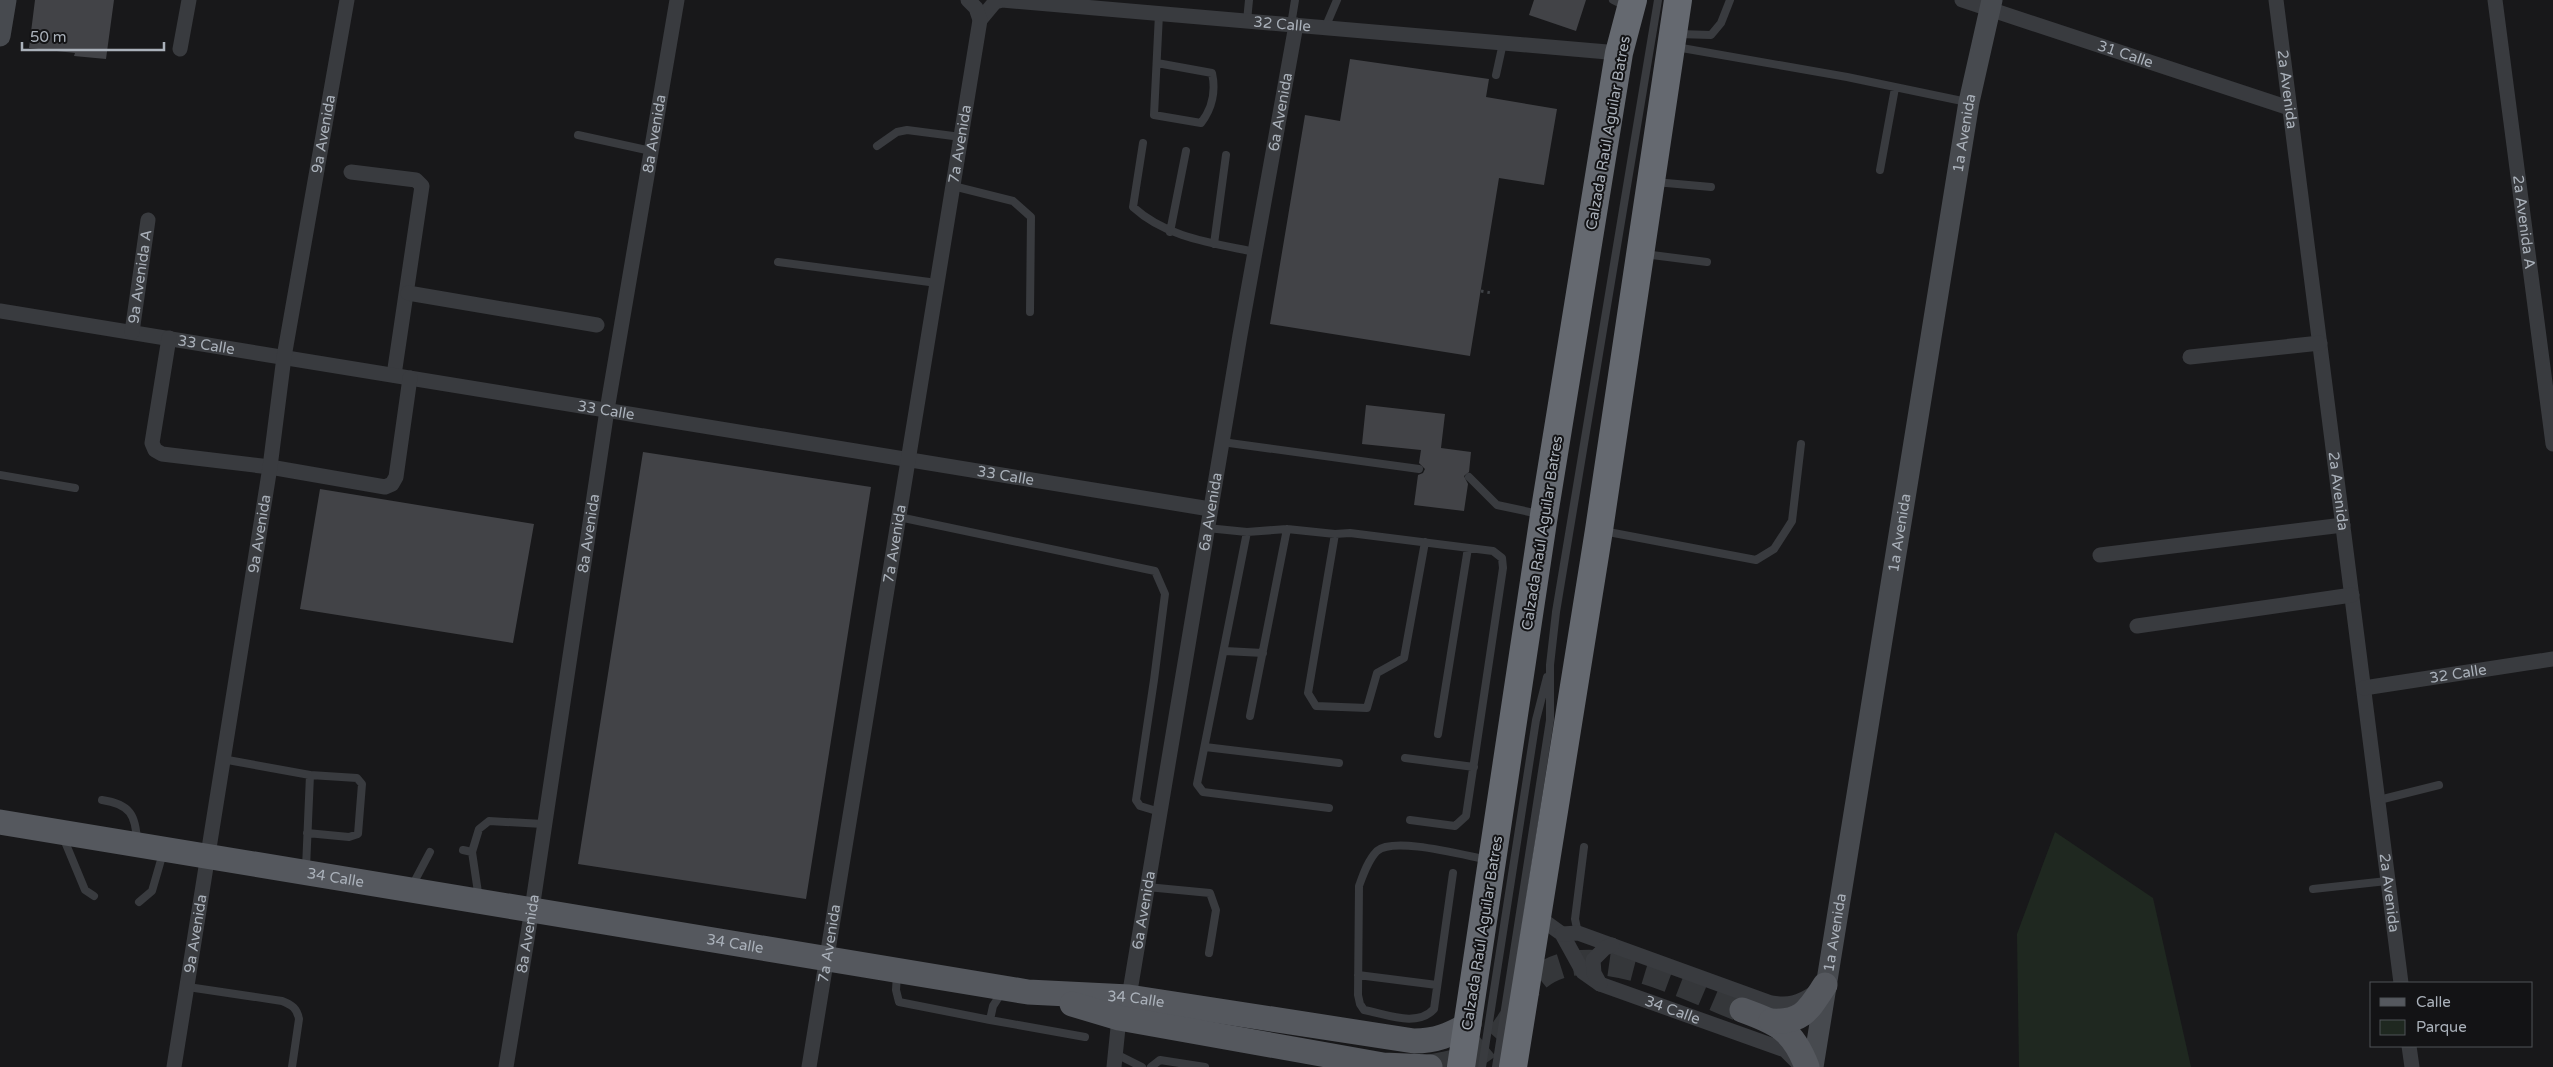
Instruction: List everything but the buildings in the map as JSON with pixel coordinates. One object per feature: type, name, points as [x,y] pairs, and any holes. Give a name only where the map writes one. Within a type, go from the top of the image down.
[{"type":"highway","points":[[1513,1067],[1598,530],[1678,0]]},
{"type":"highway","name":"Calzada Raúl Aguilar Batres","points":[[1461,1067],[1469,1024],[1544,514],[1626,3]]},
{"type":"main road","name":"34 Calle","points":[[0,822],[1124,1007],[1414,1041],[1430,1041],[1447,1037],[1469,1024]]},
{"type":"main road","points":[[1742,1010],[1771,1021],[1786,1022],[1800,1017],[1811,1007],[1825,985]]},
{"type":"main road","points":[[1124,1007],[1383,1065],[1430,1067]]},
{"type":"main road","points":[[1771,1021],[1794,1039],[1807,1067]]},
{"type":"street","points":[[0,36],[6,0]]},
{"type":"street","points":[[180,50],[189,0]]},
{"type":"street","name":"9a Avenida","points":[[174,1067],[270,467],[284,357],[346,0]]},
{"type":"street","name":"8a Avenida","points":[[506,1067],[532,909],[543,824],[607,410],[677,0]]},
{"type":"street","points":[[968,0],[976,8],[980,20]]},
{"type":"street","name":"32 Calle","points":[[980,20],[995,2],[1002,0],[1619,53]]},
{"type":"street","name":"31 Calle","points":[[1962,0],[1990,5],[2289,108]]},
{"type":"street","name":"2a Avenida","points":[[2276,0],[2379,800],[2400,982]]},
{"type":"street","name":"2a Avenida A","points":[[2495,0],[2553,444]]},
{"type":"street","name":"1a Avenida","points":[[1813,1067],[1969,102],[1990,5]]},
{"type":"street","name":"7a Avenida","points":[[809,1067],[980,20]]},
{"type":"street","name":"6a Avenida","points":[[1115,1061],[1160,812],[1210,509],[1294,25]]},
{"type":"street","points":[[351,172],[416,180],[422,186],[408,293],[394,375]]},
{"type":"street","name":"9a Avenida A","points":[[132,332],[148,220]]},
{"type":"street","points":[[408,293],[597,325]]},
{"type":"street","name":"33 Calle","points":[[0,311],[1210,509]]},
{"type":"street","points":[[169,338],[152,443],[155,450],[162,454],[270,467],[385,487],[392,484],[396,477],[410,378]]},
{"type":"street","points":[[2190,357],[2320,343]]},
{"type":"street","points":[[2100,555],[2343,525]]},
{"type":"street","points":[[2136,626],[2352,595]]},
{"type":"street","name":"32 Calle","points":[[2364,688],[2553,659]]},
{"type":"street","name":"34 Calle","points":[[1537,916],[1562,934],[1583,972],[1600,984],[1785,1050],[1802,1067]]},
{"type":"street","points":[[1562,934],[1578,933],[1771,1003],[1787,1006],[1801,1002],[1825,985]]},
{"type":"street","points":[[1600,984],[1594,974],[1593,960],[1604,948],[1612,946]]},
{"type":"street","points":[[2409,1047],[2412,1067]]},
{"type":"lane","points":[[1247,21],[1250,0]]},
{"type":"lane","points":[[1294,25],[1295,0]]},
{"type":"lane","points":[[1325,28],[1337,0]]},
{"type":"lane","points":[[1496,1067],[1550,720],[1550,665],[1556,612],[1658,0]]},
{"type":"lane","points":[[1672,40],[1711,35],[1722,23],[1730,0]]},
{"type":"lane","points":[[1157,63],[1212,74],[1214,85],[1208,114],[1201,123],[1154,115],[1159,14]]},
{"type":"lane","points":[[1672,40],[1894,88],[1969,102]]},
{"type":"lane","points":[[1496,75],[1503,43]]},
{"type":"lane","points":[[1880,170],[1894,88]]},
{"type":"lane","points":[[876,146],[897,132],[907,130],[961,137]]},
{"type":"lane","points":[[578,135],[651,151]]},
{"type":"lane","points":[[1142,143],[1133,207],[1147,220],[1170,232],[1214,244],[1255,252]]},
{"type":"lane","points":[[1170,232],[1186,151]]},
{"type":"lane","points":[[1214,244],[1226,156]]},
{"type":"lane","points":[[1651,182],[1711,187]]},
{"type":"lane","points":[[953,186],[1013,201],[1031,217],[1030,312]]},
{"type":"lane","points":[[1639,254],[1707,262]]},
{"type":"lane","points":[[778,262],[937,283]]},
{"type":"lane","points":[[1222,442],[1418,469]]},
{"type":"lane","points":[[1598,530],[1756,560],[1774,549],[1792,521],[1801,444]]},
{"type":"lane","points":[[0,475],[75,488]]},
{"type":"lane","points":[[1469,477],[1496,505],[1544,514]]},
{"type":"lane","points":[[899,517],[1155,571],[1164,594],[1154,680],[1136,800],[1140,806],[1160,812]]},
{"type":"lane","points":[[1207,528],[1247,532],[1287,529],[1335,534],[1350,533],[1493,551],[1502,558],[1504,568],[1466,816],[1455,826],[1410,820]]},
{"type":"lane","points":[[1250,716],[1287,529]]},
{"type":"lane","points":[[1247,532],[1206,747],[1197,784],[1203,792],[1328,808]]},
{"type":"lane","points":[[1335,534],[1308,692],[1316,706],[1367,708],[1377,673],[1404,658],[1426,542]]},
{"type":"lane","points":[[1438,734],[1468,548]]},
{"type":"lane","points":[[1225,650],[1263,653]]},
{"type":"lane","points":[[1482,1067],[1536,720],[1550,665]]},
{"type":"lane","points":[[1206,747],[1339,763]]},
{"type":"lane","points":[[1405,758],[1474,767]]},
{"type":"lane","points":[[222,759],[310,775],[357,778],[362,784],[358,834],[349,837],[307,833]]},
{"type":"lane","points":[[306,872],[310,775]]},
{"type":"lane","points":[[2379,800],[2439,785]]},
{"type":"lane","points":[[102,800],[115,802],[128,809],[136,822],[137,844]]},
{"type":"lane","points":[[480,900],[472,852],[479,829],[489,821],[543,824]]},
{"type":"lane","points":[[61,832],[85,890],[94,896]]},
{"type":"lane","points":[[1454,873],[1434,1009],[1428,1015],[1415,1020],[1364,1010],[1360,1004],[1358,975],[1359,886],[1365,869],[1377,851],[1390,845],[1406,846],[1493,861]]},
{"type":"lane","points":[[1578,933],[1575,919],[1584,847]]},
{"type":"lane","points":[[139,902],[152,892],[164,848]]},
{"type":"lane","points":[[463,850],[472,852]]},
{"type":"lane","points":[[410,889],[430,852]]},
{"type":"lane","points":[[2313,889],[2387,881]]},
{"type":"lane","points":[[1147,887],[1210,893],[1216,910],[1209,953]]},
{"type":"lane","points":[[897,970],[896,990],[899,1002],[1085,1037]]},
{"type":"lane","points":[[1358,975],[1437,985]]},
{"type":"lane","points":[[188,987],[282,1001],[292,1006],[298,1012],[299,1019],[292,1067]]},
{"type":"lane","points":[[990,1020],[993,1006],[1016,990]]},
{"type":"lane","points":[[1151,1067],[1160,1060],[1205,1067]]},
{"type":"lane","points":[[1115,1061],[1142,1067]]},
{"type":"path","points":[[1481,291],[1492,293]]},
{"type":"green space","points":[[2055,832],[2153,898],[2191,1067],[2019,1067],[2017,934]]},
{"type":"tunnel","points":[[1430,1067],[1456,1062],[1484,1049],[1501,1033],[1531,985],[1552,969],[1577,963],[1605,963],[1635,969],[1665,978],[1742,1010]]}]
